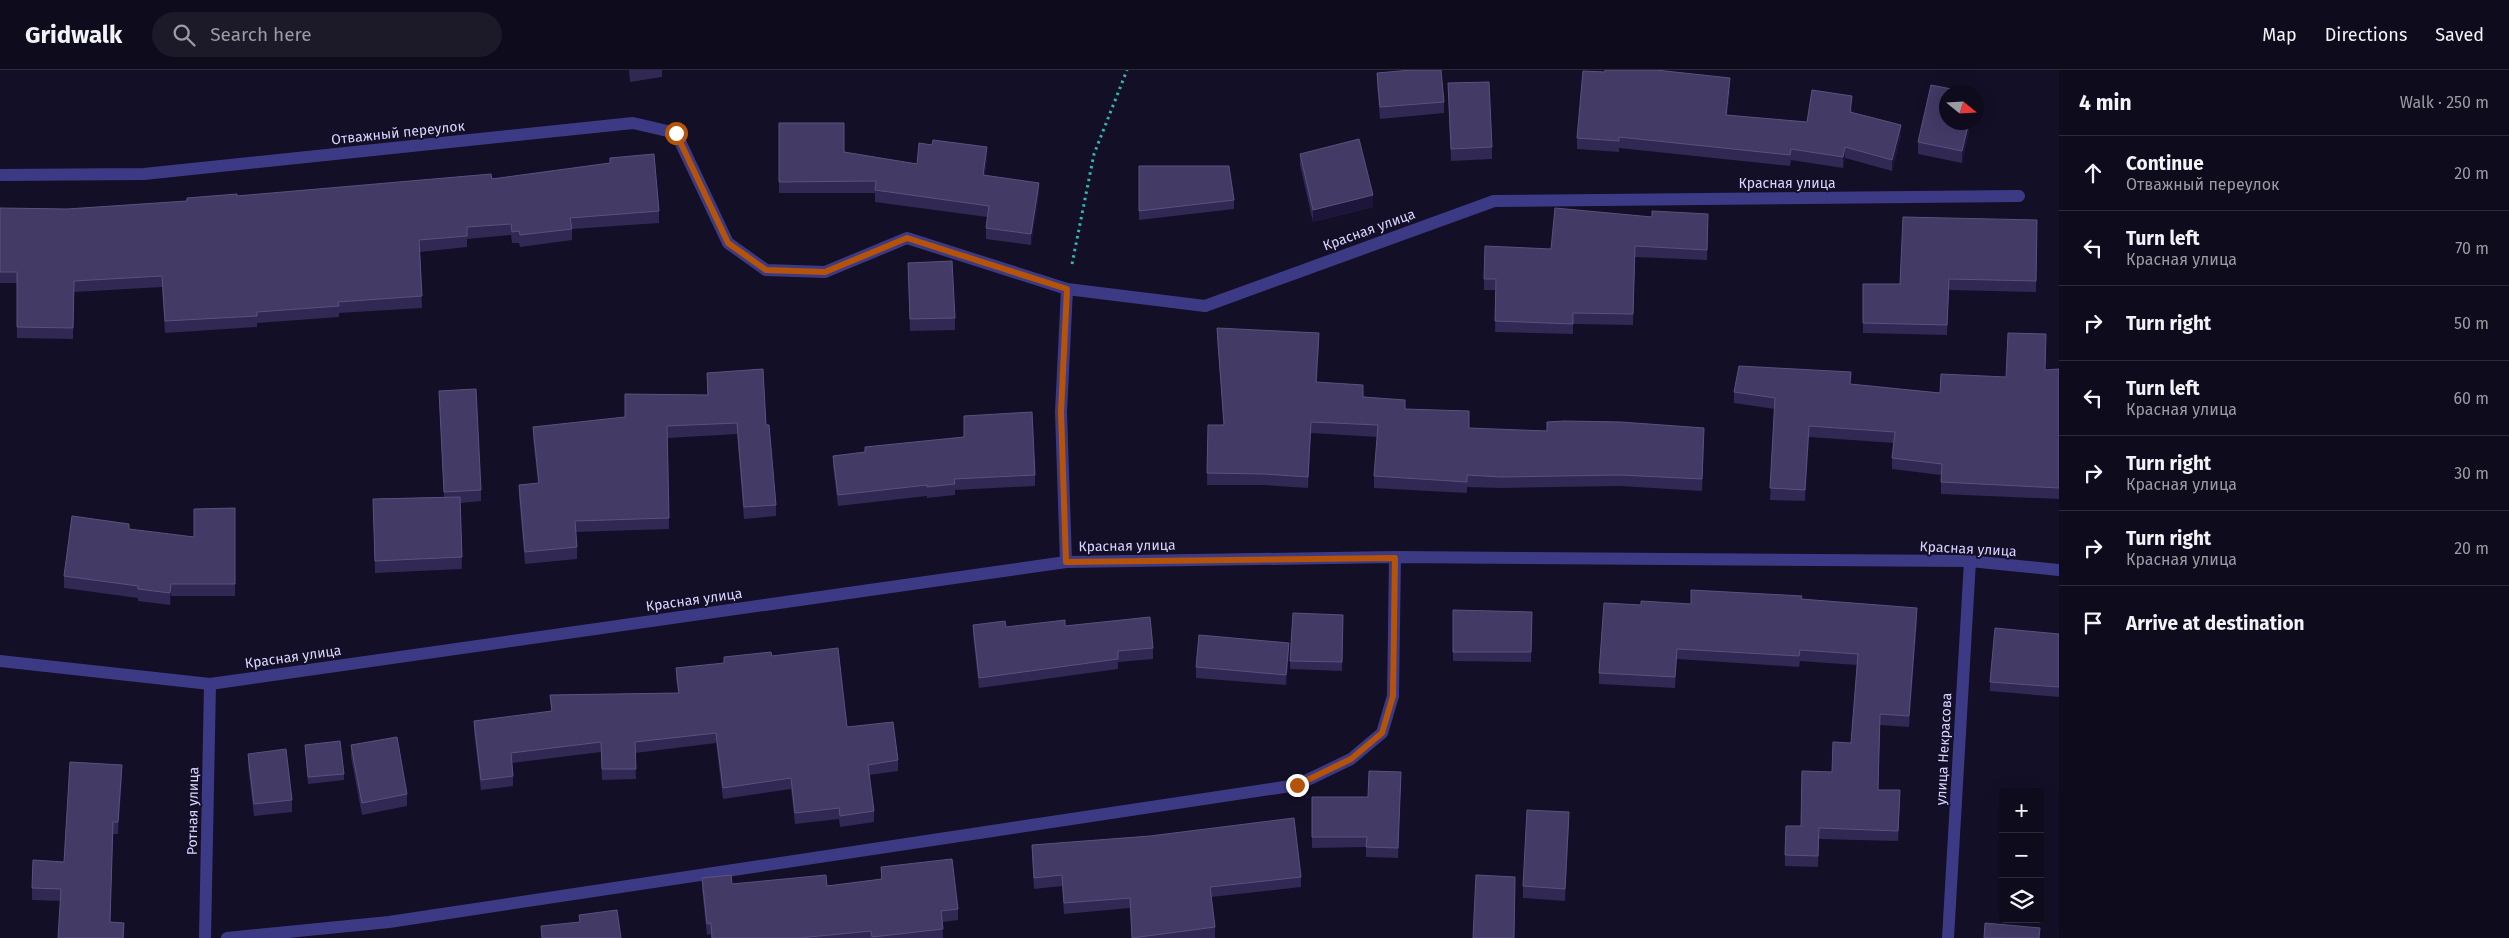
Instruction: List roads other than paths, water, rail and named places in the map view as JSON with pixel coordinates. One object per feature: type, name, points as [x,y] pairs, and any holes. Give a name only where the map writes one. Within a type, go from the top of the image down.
[{"type":"street","name":"Отважный переулок","points":[[0,175],[144,174],[633,123],[676,133],[728,243]]},
{"type":"street","name":"Красная улица","points":[[728,243],[766,270],[825,272],[907,238],[1067,289],[1205,306],[1494,201],[2018,196]]},
{"type":"street","points":[[1066,562],[1061,412],[1067,289]]},
{"type":"street","name":"Красная улица","points":[[0,661],[210,684],[1066,562],[1395,558],[1970,561],[2059,570]]},
{"type":"street","points":[[226,938],[399,921],[1297,785],[1351,759],[1382,733],[1393,696],[1395,558]]},
{"type":"street","name":"улица Некрасова","points":[[1948,938],[1970,561]]},
{"type":"street","name":"Ротная улица","points":[[205,938],[210,684]]}]
